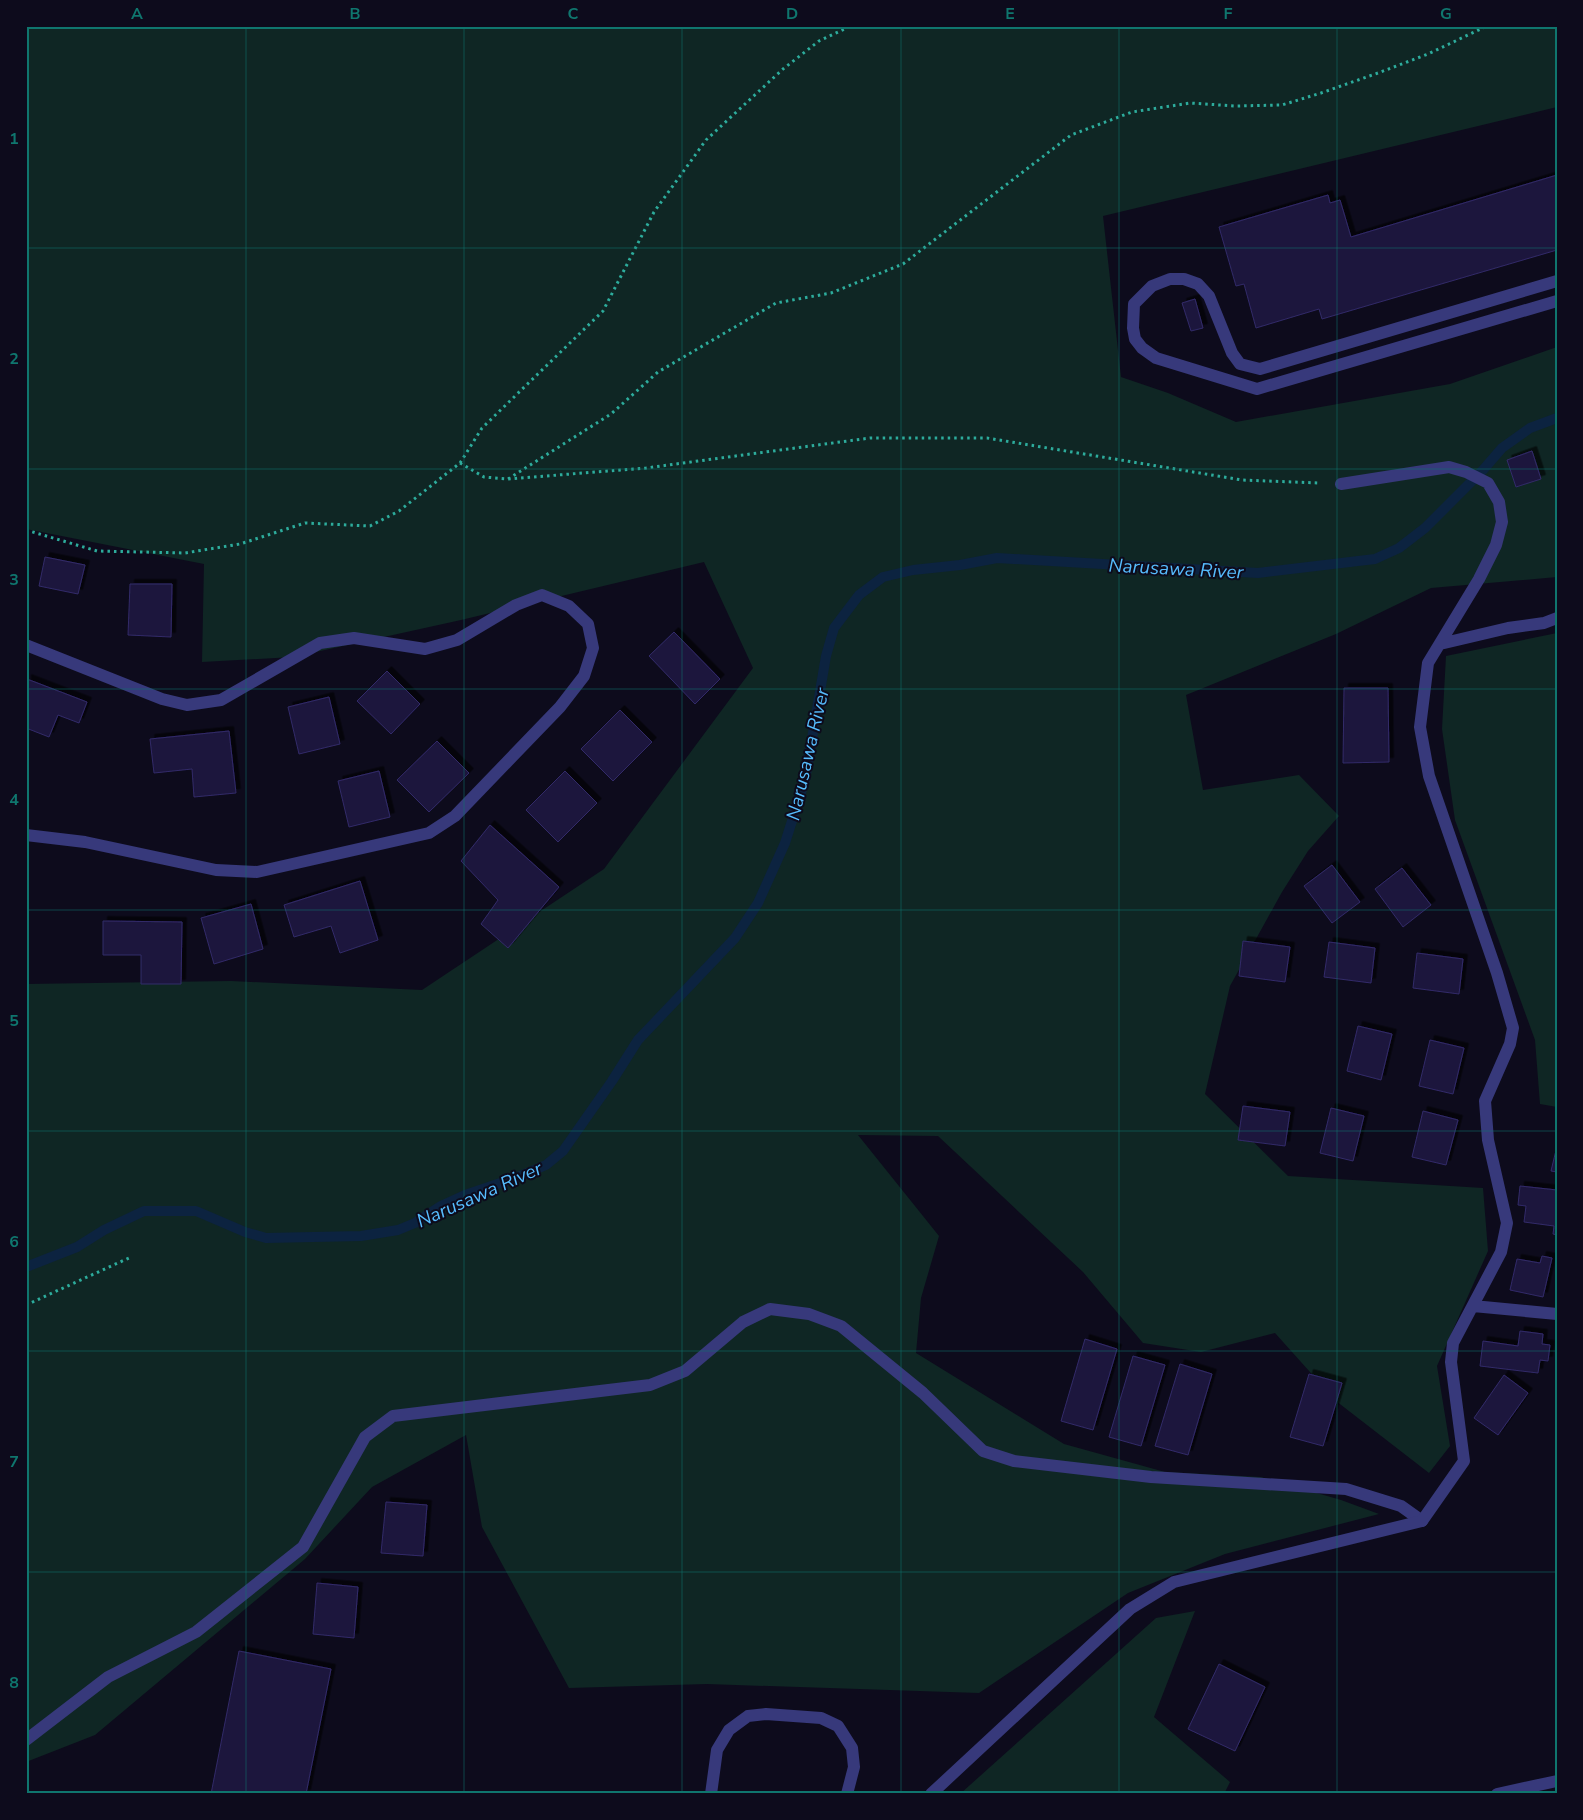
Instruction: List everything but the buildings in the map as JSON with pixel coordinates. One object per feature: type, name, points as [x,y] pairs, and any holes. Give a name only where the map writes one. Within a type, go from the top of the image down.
[{"type":"street","points":[[1557,282],[1260,369],[1240,364],[1232,353],[1209,296],[1198,284],[1184,279],[1170,279],[1152,286],[1142,294],[1134,304],[1133,328],[1135,339],[1142,348],[1156,358],[1257,389],[1557,301]]},
{"type":"street","points":[[931,1794],[1130,1609],[1174,1582],[1422,1521],[1464,1461],[1451,1362],[1453,1343],[1501,1252],[1507,1223],[1488,1140],[1485,1101],[1510,1044],[1513,1028],[1497,973],[1430,776],[1420,727],[1428,663],[1479,579],[1496,544],[1502,522],[1499,502],[1488,484],[1466,472],[1449,467],[1341,484]]},
{"type":"street","points":[[26,644],[162,699],[187,705],[221,700],[320,643],[354,638],[425,649],[457,640],[516,605],[542,595],[570,606],[588,624],[593,648],[584,676],[560,707],[455,816],[429,833],[257,872],[216,870],[85,842],[26,835]]},
{"type":"street","points":[[1440,644],[1508,628],[1544,623],[1557,618]]},
{"type":"street","points":[[1473,1306],[1557,1314]]},
{"type":"street","points":[[26,1740],[108,1677],[196,1632],[303,1547],[365,1437],[393,1416],[650,1385],[685,1371],[743,1322],[770,1309],[809,1314],[841,1326],[923,1393],[983,1451],[1014,1461],[1152,1477],[1346,1489],[1402,1506],[1422,1521]]},
{"type":"street","points":[[711,1794],[717,1750],[729,1730],[748,1716],[766,1714],[821,1718],[838,1726],[852,1748],[854,1767],[847,1794]]},
{"type":"street","points":[[1497,1794],[1557,1780]]},
{"type":"path","points":[[26,530],[97,551],[185,553],[240,544],[305,523],[370,526],[399,511],[460,463],[482,428],[603,311],[654,212],[706,140],[783,69],[819,41],[851,26]]},
{"type":"path","points":[[508,479],[611,414],[658,372],[776,303],[831,292],[904,264],[1071,135],[1132,112],[1190,103],[1235,106],[1282,105],[1321,93],[1428,54],[1487,26]]},
{"type":"path","points":[[460,463],[484,476],[508,479],[646,468],[870,438],[988,438],[1242,480],[1341,484]]},
{"type":"path","points":[[26,1305],[131,1257]]},
{"type":"green space","points":[[26,26],[1557,26],[1557,107],[1103,216],[1121,377],[1168,393],[1236,422],[1450,384],[1557,347],[1557,577],[1431,588],[1336,634],[1186,695],[1203,790],[1299,775],[1339,816],[1308,851],[1282,892],[1230,986],[1205,1094],[1288,1176],[1483,1188],[1488,1251],[1437,1366],[1450,1446],[1429,1473],[1336,1401],[1275,1333],[1201,1352],[1143,1343],[1083,1272],[938,1136],[858,1135],[939,1236],[921,1298],[916,1353],[1064,1444],[1165,1472],[1261,1477],[1341,1500],[1379,1514],[1225,1554],[1128,1593],[979,1693],[707,1684],[569,1688],[482,1527],[466,1435],[372,1487],[305,1559],[95,1735],[26,1762],[26,984],[231,981],[422,990],[604,869],[753,668],[704,562],[461,620],[293,657],[202,662],[204,564],[26,529]]},
{"type":"green space","points":[[1557,633],[1557,1107],[1540,1104],[1535,1040],[1455,820],[1442,729],[1446,656]]},
{"type":"green space","points":[[1195,1611],[1154,1717],[1230,1782],[1224,1794],[960,1794],[1156,1618]]},
{"type":"waterway","name":"Narusawa River","points":[[26,1267],[77,1247],[104,1230],[144,1211],[196,1211],[245,1232],[266,1238],[361,1236],[398,1230],[415,1223],[441,1206],[465,1195],[546,1165],[563,1151],[638,1040],[735,938],[758,903],[785,843],[805,780],[826,656],[834,628],[859,595],[883,577],[913,570],[960,565],[997,558],[1258,573],[1375,559],[1399,548],[1425,528],[1483,470],[1502,448],[1530,428],[1557,418]]}]
